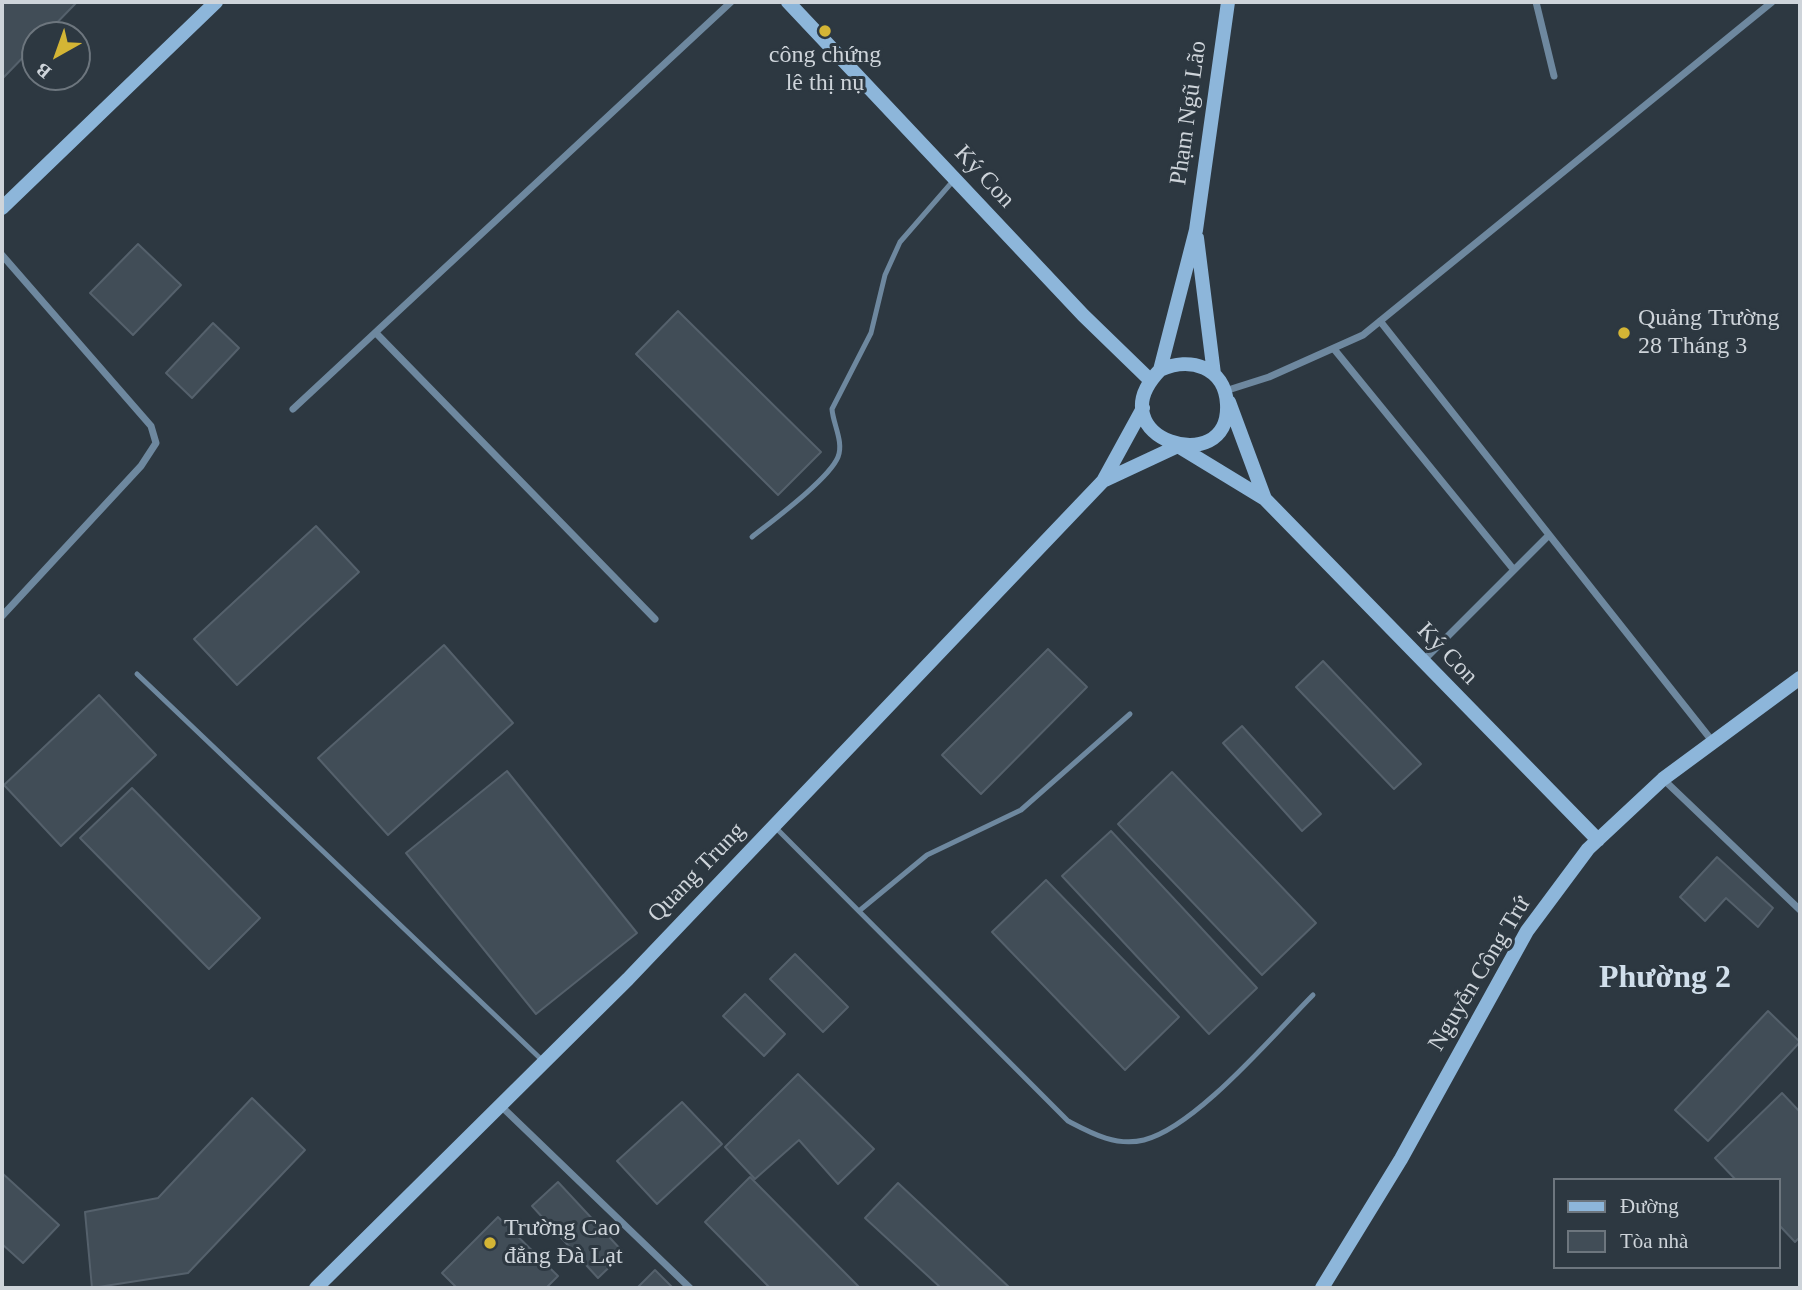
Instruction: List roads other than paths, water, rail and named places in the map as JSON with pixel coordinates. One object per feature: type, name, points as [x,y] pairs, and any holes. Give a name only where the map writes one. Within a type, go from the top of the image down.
[{"type":"street","points":[[2,208],[216,2]]},
{"type":"street","points":[[293,409],[731,2]]},
{"type":"street","name":"Ký Con","points":[[788,2],[956,179],[1155,375]]},
{"type":"street","name":"Phạm Ngũ Lão","points":[[1155,375],[1196,230],[1228,2]]},
{"type":"street","points":[[1536,2],[1554,76]]},
{"type":"street","points":[[1226,394],[1363,335],[1772,2]]},
{"type":"street","name":"Phạm Ngũ Lão","points":[[1196,230],[1214,374]]},
{"type":"street","points":[[2,255],[151,426],[156,443],[141,466],[2,616]]},
{"type":"street","points":[[1380,321],[1713,742]]},
{"type":"street","points":[[376,333],[655,619]]},
{"type":"street","points":[[1334,349],[1514,570]]},
{"type":"street","points":[[1188,362],[1214,374],[1226,394],[1227,410],[1216,434],[1205,442],[1178,446],[1155,434],[1147,422],[1143,408],[1155,375],[1188,362]]},
{"type":"street","name":"Ký Con","points":[[1226,394],[1265,499]]},
{"type":"street","name":"Quang Trung","points":[[316,1288],[544,1062],[1103,481],[1143,408]]},
{"type":"street","name":"Ký Con","points":[[1178,446],[1265,499],[1598,840]]},
{"type":"street","name":"Quang Trung","points":[[1103,481],[1178,446]]},
{"type":"street","points":[[1423,662],[1549,535]]},
{"type":"street","name":"Nguyễn Công Trứ","points":[[1322,1288],[1401,1159],[1527,931],[1598,840],[1663,779],[1800,678]]},
{"type":"street","points":[[1663,779],[1800,910]]},
{"type":"street","points":[[500,1105],[690,1288]]},
{"type":"lane","points":[[752,537],[822,477],[838,458],[839,441],[832,409],[871,333],[885,275],[900,242],[956,179]]},
{"type":"lane","points":[[137,674],[544,1062]]},
{"type":"lane","points":[[859,911],[927,855],[1021,810],[1130,714]]},
{"type":"lane","points":[[773,826],[1068,1121],[1100,1139],[1143,1140],[1191,1117],[1313,995]]},
{"type":"place","name":"công chứng lê thị nụ","points":[[825,31]]},
{"type":"place","name":"Quảng Trường 28 Tháng 3","points":[[1624,333]]},
{"type":"place","name":"Trường Cao đẳng Đà Lạt","points":[[490,1243]]},
{"type":"district","name":"Phường 2","points":[[1665,979]]}]
